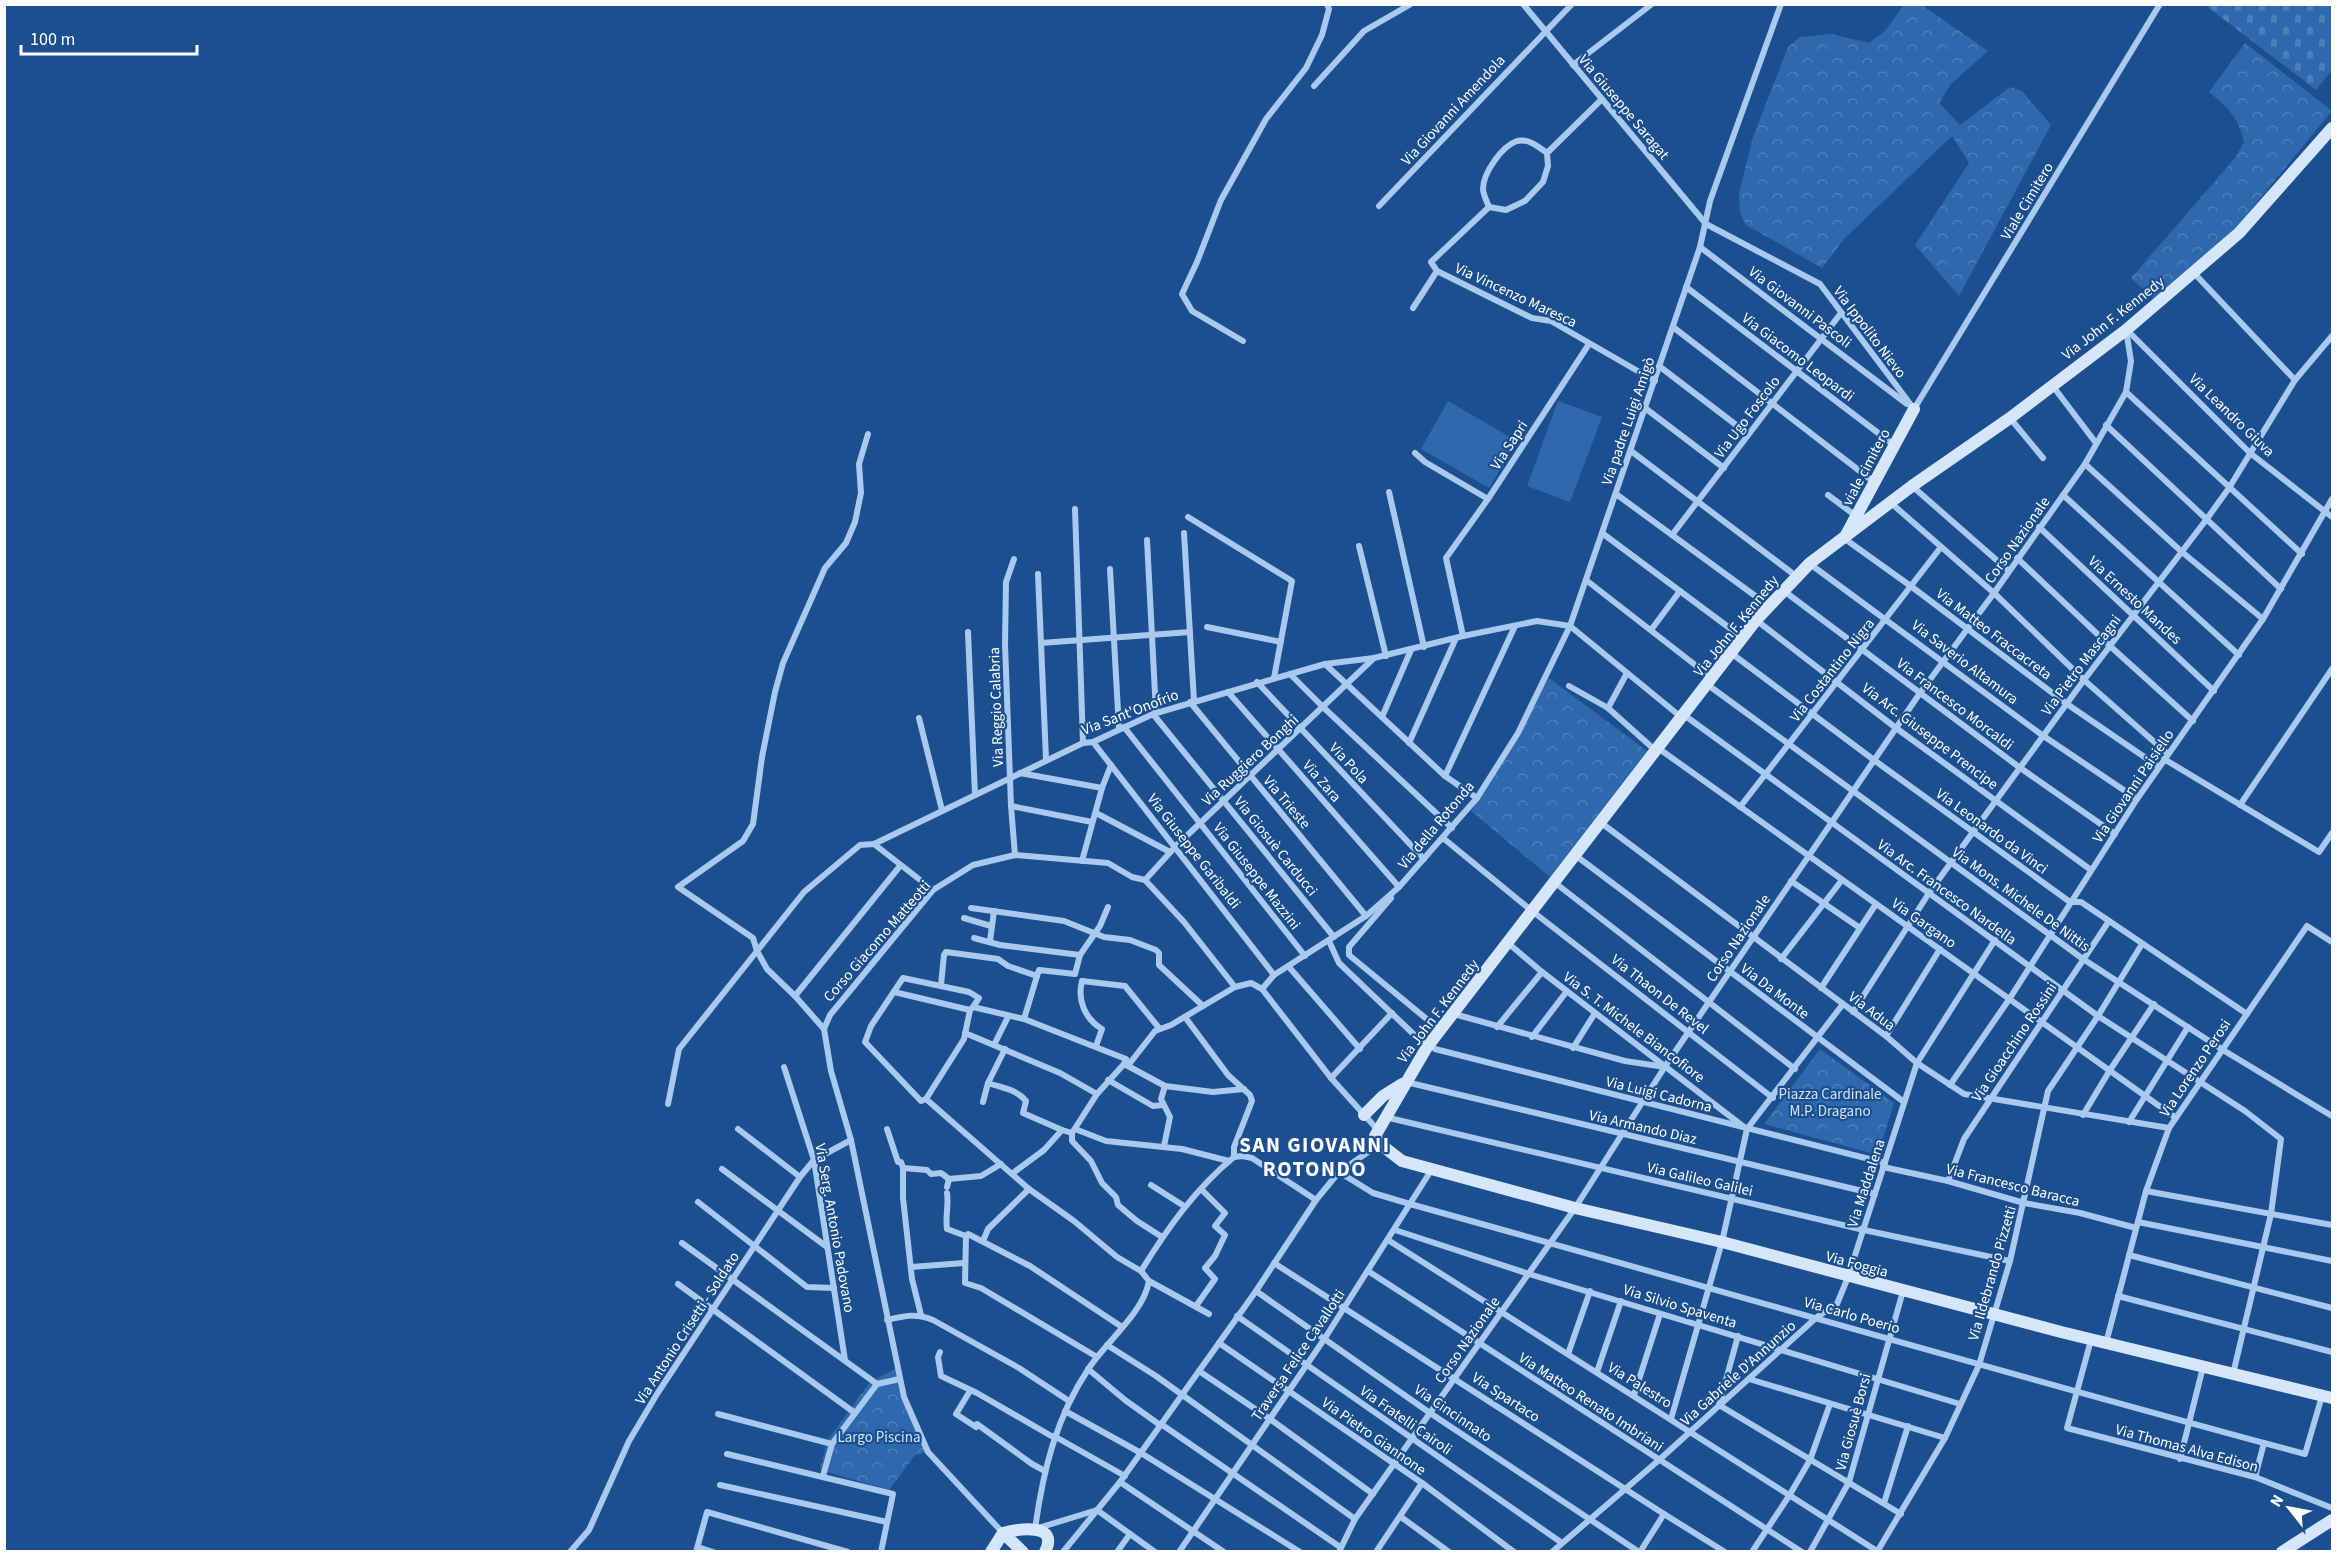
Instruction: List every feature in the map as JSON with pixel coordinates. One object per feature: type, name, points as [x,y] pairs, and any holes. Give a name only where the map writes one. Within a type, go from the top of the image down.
[{"type":"main road","name":"Via John F. Kennedy","points":[[1377,1129],[1428,1045],[1756,620],[1782,590],[1810,563],[2126,330],[2239,233],[2332,128]]},
{"type":"main road","name":"viale cimitero","points":[[1845,539],[1914,409]]},
{"type":"main road","points":[[1364,1115],[1383,1096],[1405,1082]]},
{"type":"main road","points":[[1377,1129],[1375,1138],[1380,1144]]},
{"type":"main road","name":"Via Foggia","points":[[1380,1144],[1402,1161],[1575,1208],[1722,1242],[1993,1315],[2327,1397]]},
{"type":"main road","points":[[2282,1551],[2332,1520]]},
{"type":"main road","points":[[1022,1551],[1020,1539],[1031,1529]]},
{"type":"main road","points":[[1003,1533],[1031,1529],[1043,1532],[1048,1545],[1046,1551]]},
{"type":"main road","points":[[1003,1533],[1022,1551]]},
{"type":"main road","points":[[992,1551],[1003,1533]]},
{"type":"street","points":[[1243,341],[1192,311],[1182,294],[1221,200],[1243,158],[1266,119],[1306,68],[1322,35],[1329,9],[1327,4]]},
{"type":"street","points":[[1314,86],[1364,31],[1411,4]]},
{"type":"street","name":"Via Giuseppe Saragat","points":[[1523,4],[1706,224]]},
{"type":"street","name":"Via Giovanni Amendola","points":[[1378,206],[1572,4]]},
{"type":"street","points":[[1574,65],[1652,4]]},
{"type":"street","name":"Via padre Luigi Amigò","points":[[1570,626],[1700,247],[1710,201],[1781,4]]},
{"type":"street","name":"Viale Cimitero","points":[[1914,409],[2160,4]]},
{"type":"street","points":[[1547,153],[1602,99]]},
{"type":"street","points":[[1518,141],[1532,142],[1547,153],[1548,166],[1543,182],[1525,201],[1506,210],[1489,207],[1483,189],[1490,169],[1501,151],[1518,141]]},
{"type":"street","points":[[1437,271],[1431,262],[1489,207]]},
{"type":"street","name":"Via Ippolito Nievo","points":[[1706,224],[1820,285],[1914,409]]},
{"type":"street","name":"Via Giovanni Pascoli","points":[[1700,247],[1914,409]]},
{"type":"street","name":"Via Vincenzo Maresca","points":[[1413,308],[1437,271],[1532,318],[1551,321],[1654,381]]},
{"type":"street","points":[[2193,272],[2295,380]]},
{"type":"street","name":"Via Giacomo Leopardi","points":[[1686,287],[1895,446]]},
{"type":"street","name":"Via Ugo Foscolo","points":[[1671,535],[1841,313]]},
{"type":"street","points":[[1673,327],[1875,483]]},
{"type":"street","name":"Corso Nazionale","points":[[1339,1549],[1355,1519],[1575,1208],[1708,1003],[1920,693],[2085,464],[2126,392],[2131,361],[2126,330]]},
{"type":"street","name":"Via Leandro Giuva","points":[[2126,330],[2250,453],[2332,517]]},
{"type":"street","name":"Via Pietro Mascagni","points":[[1853,1012],[1929,893],[2042,735],[2206,520],[2229,488],[2295,380],[2332,336]]},
{"type":"street","name":"Via Sapri","points":[[1459,637],[1446,558],[1488,499],[1589,344]]},
{"type":"street","points":[[1659,366],[1749,434]]},
{"type":"street","points":[[2052,385],[2097,443]]},
{"type":"street","points":[[2126,392],[2302,554]]},
{"type":"street","points":[[1645,408],[1724,468]]},
{"type":"street","points":[[2010,417],[2043,458]]},
{"type":"street","points":[[2106,425],[2281,589]]},
{"type":"street","points":[[868,434],[859,464],[861,493],[855,522],[846,543],[825,568],[783,663],[762,757],[753,824],[743,841],[678,887],[753,938],[766,969],[795,996],[824,1029],[831,1071],[851,1140],[904,1397],[928,1452],[1003,1533]]},
{"type":"street","points":[[1631,451],[1796,576]]},
{"type":"street","points":[[1415,453],[1425,462],[1488,499]]},
{"type":"street","points":[[2085,464],[2182,552],[2263,619]]},
{"type":"street","points":[[1912,486],[2009,571]]},
{"type":"street","points":[[1389,492],[1424,647]]},
{"type":"street","points":[[1616,494],[1769,606]]},
{"type":"street","points":[[1828,495],[1856,517]]},
{"type":"street","points":[[2063,495],[2239,655]]},
{"type":"street","name":"Via Giovanni Paisiello","points":[[1950,1085],[2010,998],[2136,799],[2263,619],[2332,499]]},
{"type":"street","points":[[1891,502],[1994,593],[2166,757],[2319,852],[2332,832]]},
{"type":"street","points":[[1075,509],[1083,743]]},
{"type":"street","points":[[1188,518],[1292,581],[1274,678]]},
{"type":"street","name":"Via Ernesto Mandes","points":[[2039,527],[2214,691]]},
{"type":"street","points":[[1184,533],[1192,702]]},
{"type":"street","points":[[1602,533],[1743,638]]},
{"type":"street","name":"Via Matteo Fraccacreta","points":[[1845,539],[2067,704],[2160,767]]},
{"type":"street","points":[[1146,540],[1155,713]]},
{"type":"street","points":[[1359,546],[1386,656]]},
{"type":"street","name":"Via Costantino Nigra","points":[[1740,807],[1941,547]]},
{"type":"street","points":[[2018,558],[2193,721]]},
{"type":"street","name":"Via Reggio Calabria","points":[[1014,559],[1006,582],[1005,644],[1015,855]]},
{"type":"street","name":"Via Saverio Altamura","points":[[1810,563],[2042,735],[2136,799]]},
{"type":"street","points":[[1110,569],[1122,728]]},
{"type":"street","points":[[1038,574],[1046,759]]},
{"type":"street","name":"Via Mons. Michele De Nittis","points":[[1586,580],[1652,630],[1710,682],[1788,746],[1951,864],[2083,958],[2223,1050],[2332,1116]]},
{"type":"street","name":"Via Francesco Morcaldi","points":[[1782,590],[2019,767],[2115,834]]},
{"type":"street","points":[[1652,630],[1680,591]]},
{"type":"street","name":"Via Arc. Giuseppe Prencipe","points":[[1756,620],[1896,728],[2091,870]]},
{"type":"street","name":"Via Sant'Onofrio","points":[[668,1104],[679,1049],[804,892],[860,845],[874,844],[1046,759],[1083,743],[1093,742],[1155,713],[1325,664],[1386,656],[1459,637],[1537,621],[1570,626]]},
{"type":"street","points":[[1445,776],[1515,626]]},
{"type":"street","name":"Via Arc. Francesco Nardella","points":[[1570,626],[1683,716],[1831,824],[2098,1016],[2245,1111],[2280,1139],[2271,1214]]},
{"type":"street","name":"Via della Rotonda","points":[[1262,989],[1274,975],[1366,916],[1399,887],[1452,828],[1477,798],[1518,733],[1570,626]]},
{"type":"street","points":[[1207,627],[1281,642]]},
{"type":"street","points":[[968,632],[975,795]]},
{"type":"street","points":[[1041,643],[1190,632]]},
{"type":"street","points":[[1409,743],[1459,637]]},
{"type":"street","points":[[1382,717],[1411,650]]},
{"type":"street","name":"Via Leonardo da Vinci","points":[[1731,653],[2070,902],[2081,902],[2247,1014]]},
{"type":"street","name":"Via Ruggiero Bonghi","points":[[1145,880],[1176,846],[1374,658]]},
{"type":"street","points":[[1325,664],[1445,776],[1477,798]]},
{"type":"street","points":[[2240,805],[2332,669]]},
{"type":"street","points":[[1608,708],[1627,673]]},
{"type":"street","points":[[1290,674],[1452,828]]},
{"type":"street","name":"Via Pola","points":[[1257,682],[1424,859]]},
{"type":"street","name":"Via Gargano","points":[[1569,687],[1608,708],[1657,749],[2043,1021],[2176,1118]]},
{"type":"street","name":"Via Zara","points":[[1228,692],[1399,887]]},
{"type":"street","name":"Via Trieste","points":[[1192,702],[1366,916]]},
{"type":"street","name":"Via Giosuè Carducci","points":[[1155,713],[1331,939],[1339,963],[1428,1045]]},
{"type":"street","points":[[919,717],[942,810]]},
{"type":"street","name":"Via Giuseppe Mazzini","points":[[1122,728],[1201,823],[1305,956]]},
{"type":"street","name":"Via Giuseppe Garibaldi","points":[[1093,742],[1274,975]]},
{"type":"street","points":[[1082,861],[1102,788],[1111,765]]},
{"type":"street","points":[[1020,773],[1102,788]]},
{"type":"street","points":[[1011,806],[1092,822]]},
{"type":"street","points":[[1096,813],[1170,852]]},
{"type":"street","name":"Via Adua","points":[[1600,822],[1886,1036],[1917,1063],[1964,1094],[1989,1100],[2169,1128]]},
{"type":"street","points":[[1440,1031],[1349,955],[1349,946],[1443,838]]},
{"type":"street","name":"Via Thaon De Revel","points":[[1443,838],[1532,911],[1773,1098]]},
{"type":"street","points":[[874,844],[933,890]]},
{"type":"street","name":"Corso Giacomo Matteotti","points":[[824,1029],[830,1015],[933,890],[973,865],[1015,855],[1108,863],[1145,880],[1184,922],[1235,987]]},
{"type":"street","name":"Via Da Monte","points":[[1575,855],[1904,1102]]},
{"type":"street","points":[[795,996],[900,866]]},
{"type":"street","points":[[1781,959],[1842,880]]},
{"type":"street","points":[[1791,881],[1860,928]]},
{"type":"street","points":[[1554,882],[1795,1069]]},
{"type":"street","points":[[1821,988],[1876,904]]},
{"type":"street","points":[[1075,974],[1080,955],[1100,927],[1108,907]]},
{"type":"street","points":[[971,908],[1064,921],[1095,933],[1130,940],[1156,950],[1159,953],[1160,965],[1203,1006]]},
{"type":"street","points":[[990,941],[994,911]]},
{"type":"street","points":[[964,918],[991,926]]},
{"type":"street","name":"Via Gioacchino Rossini","points":[[1948,1181],[1964,1138],[2109,921]]},
{"type":"street","name":"Via Lorenzo Perosi","points":[[2106,1343],[2146,1191],[2169,1128],[2307,926],[2332,942]]},
{"type":"street","points":[[974,938],[1000,945],[1080,955]]},
{"type":"street","name":"Via Maddalena","points":[[1848,1277],[1917,1063],[1995,940]]},
{"type":"street","name":"Via S. T. Michele Biancofiore","points":[[1508,943],[1567,992],[1747,1129]]},
{"type":"street","name":"Via Ildebrando Pizzetti","points":[[1877,1551],[1945,1438],[1979,1365],[2010,1261],[2048,1091],[2142,944]]},
{"type":"street","points":[[998,959],[1000,945]]},
{"type":"street","points":[[1886,1036],[1940,949]]},
{"type":"street","points":[[941,985],[946,952],[998,959],[1008,966],[1037,976]]},
{"type":"street","points":[[1289,967],[1360,1049]]},
{"type":"street","points":[[1024,1018],[1039,970],[1075,974],[1082,981],[1125,986],[1159,1028]]},
{"type":"street","points":[[1497,1027],[1542,972]]},
{"type":"street","points":[[924,1100],[956,1054],[965,1033],[971,1009],[979,998],[969,992],[903,978],[871,1026],[865,1042],[924,1100],[1029,1188],[1117,1257],[1141,1271],[1149,1281],[1209,1314]]},
{"type":"street","points":[[1082,981],[1080,987],[1082,1008],[1102,1029],[1096,1046]]},
{"type":"street","points":[[1162,1237],[1118,1205],[1116,1197],[1102,1183],[1091,1161],[1072,1141],[1074,1131],[1108,1080],[1126,1065],[1159,1028],[1171,1025],[1235,987],[1251,983],[1262,989],[1331,1078],[1377,1129]]},
{"type":"street","points":[[894,992],[1008,1017],[1024,1018],[1126,1059],[1126,1065]]},
{"type":"street","points":[[1532,1036],[1567,992]]},
{"type":"street","points":[[1671,1419],[1722,1242],[1747,1129],[1843,1004]]},
{"type":"street","points":[[2083,1115],[2154,1004]]},
{"type":"street","points":[[1331,1078],[1392,1013]]},
{"type":"street","points":[[1573,1048],[1595,1013]]},
{"type":"street","points":[[1454,1014],[1625,1061],[1666,1066]]},
{"type":"street","points":[[994,1045],[1008,1017]]},
{"type":"street","points":[[1141,1271],[1184,1206],[1231,1159],[1252,1106],[1250,1095],[1228,1075],[1185,1017]]},
{"type":"street","points":[[2129,1122],[2188,1027]]},
{"type":"street","points":[[965,1033],[1060,1073],[1097,1094]]},
{"type":"street","name":"Via Luigi Cadorna","points":[[1428,1045],[1435,1049],[1884,1165]]},
{"type":"street","points":[[983,1102],[988,1083],[1005,1049]]},
{"type":"street","points":[[1126,1065],[1165,1086],[1213,1092],[1244,1089]]},
{"type":"street","name":"Via Serg. Antonio Padovano","points":[[784,1067],[814,1160],[845,1360]]},
{"type":"street","points":[[1108,1080],[1153,1106],[1163,1105]]},
{"type":"street","name":"Via Armando Diaz","points":[[1405,1082],[1875,1194]]},
{"type":"street","points":[[988,1083],[1007,1088],[1024,1098],[1026,1101],[1023,1113],[1062,1130],[1074,1131],[1106,1141],[1164,1146],[1231,1159],[1242,1156],[1252,1158],[1316,1200]]},
{"type":"street","points":[[1164,1146],[1170,1117],[1161,1099],[1165,1086]]},
{"type":"street","name":"Via Galileo Galilei","points":[[1385,1116],[1864,1230],[2010,1261]]},
{"type":"street","points":[[738,1130],[800,1177]]},
{"type":"street","points":[[887,1130],[898,1162],[902,1162],[903,1167],[903,1198],[911,1267],[915,1296],[921,1315]]},
{"type":"street","points":[[1013,1173],[1044,1150],[1062,1130]]},
{"type":"street","name":"Via Antonio Crisetti - Soldato","points":[[570,1551],[589,1530],[629,1441],[800,1177],[814,1160],[851,1140]]},
{"type":"street","points":[[1063,1551],[1123,1479],[1180,1395],[1256,1291],[1316,1200],[1339,1172],[1380,1144]]},
{"type":"street","points":[[903,1167],[927,1170],[931,1174],[941,1173],[949,1179],[981,1176],[1001,1164]]},
{"type":"street","name":"Via Francesco Baracca","points":[[1884,1165],[2024,1203],[2332,1261]]},
{"type":"street","name":"Traversa Felice Cavallotti","points":[[1179,1551],[1307,1365],[1395,1230],[1432,1168]]},
{"type":"street","points":[[722,1169],[827,1248]]},
{"type":"street","name":"Via Carlo Poerio","points":[[1339,1172],[1373,1192],[1410,1204],[1817,1317],[1979,1365],[2305,1454],[2327,1397]]},
{"type":"street","points":[[949,1179],[947,1190],[949,1207],[945,1215],[947,1229],[966,1236],[968,1234],[1030,1266],[1122,1327]]},
{"type":"street","points":[[1151,1185],[1184,1206]]},
{"type":"street","points":[[983,1241],[988,1229],[1029,1188]]},
{"type":"street","points":[[1196,1306],[1215,1279],[1205,1268],[1215,1256],[1225,1235],[1215,1226],[1225,1213],[1201,1189]]},
{"type":"street","points":[[2146,1191],[2332,1225]]},
{"type":"street","points":[[698,1202],[807,1287],[834,1288]]},
{"type":"street","points":[[2233,1374],[2271,1214]]},
{"type":"street","name":"Via Silvio Spaventa","points":[[1395,1230],[1529,1274],[1960,1404]]},
{"type":"street","points":[[966,1236],[964,1283],[981,1288],[1096,1357]]},
{"type":"street","name":"Via Palestro","points":[[1388,1240],[1877,1551]]},
{"type":"street","points":[[682,1243],[877,1384]]},
{"type":"street","points":[[2129,1255],[2332,1308]]},
{"type":"street","points":[[911,1267],[964,1263]]},
{"type":"street","name":"Via Spartaco","points":[[1274,1263],[1725,1551]]},
{"type":"street","name":"Via Matteo Renato Imbriani","points":[[1368,1271],[1802,1551]]},
{"type":"street","name":"Via Gabriele D'Annunzio","points":[[1555,1551],[1817,1317],[1838,1304],[1848,1277]]},
{"type":"street","points":[[1096,1510],[1031,1529],[1054,1437],[1069,1401],[1096,1357],[1139,1305],[1149,1281]]},
{"type":"street","points":[[678,1284],[855,1413]]},
{"type":"street","name":"Via Cincinnato","points":[[1256,1291],[1430,1413],[1640,1551]]},
{"type":"street","name":"Via Giosuè Borsi","points":[[1810,1551],[1849,1482],[1903,1291]]},
{"type":"street","points":[[1568,1354],[1590,1292]]},
{"type":"street","points":[[2118,1296],[2332,1352]]},
{"type":"street","points":[[1598,1372],[1621,1301]]},
{"type":"street","points":[[1634,1395],[1660,1314]]},
{"type":"street","points":[[887,1320],[921,1315],[997,1356],[1069,1401]]},
{"type":"street","name":"Via Fratelli Cairoli","points":[[1237,1317],[1562,1543]]},
{"type":"street","points":[[1738,1336],[1719,1405],[1901,1514]]},
{"type":"street","points":[[2078,1391],[2091,1340]]},
{"type":"street","name":"Via Pietro Giannone","points":[[1219,1343],[1422,1483],[1514,1551]]},
{"type":"street","points":[[1107,1345],[1156,1376],[1355,1519]]},
{"type":"street","points":[[940,1352],[938,1357],[941,1376],[1054,1437],[1123,1479],[1224,1551]]},
{"type":"street","points":[[2180,1458],[2203,1367]]},
{"type":"street","points":[[1088,1369],[1125,1400],[1339,1549]]},
{"type":"street","points":[[1199,1371],[1373,1494]]},
{"type":"street","points":[[823,1476],[832,1444],[877,1384],[900,1379]]},
{"type":"street","points":[[1749,1379],[1945,1438]]},
{"type":"street","points":[[970,1390],[956,1414],[976,1426],[977,1424],[1045,1471]]},
{"type":"street","name":"Via Thomas Alva Edison","points":[[2078,1391],[2067,1428],[2255,1477],[2332,1508]]},
{"type":"street","points":[[1752,1551],[1810,1460],[1830,1404]]},
{"type":"street","points":[[1065,1411],[1141,1453],[1300,1551]]},
{"type":"street","points":[[718,1414],[832,1444]]},
{"type":"street","points":[[1884,1503],[1908,1426]]},
{"type":"street","points":[[2255,1477],[2264,1443]]},
{"type":"street","points":[[727,1454],[893,1494],[881,1551]]},
{"type":"street","points":[[1377,1551],[1422,1483]]},
{"type":"street","points":[[720,1485],[887,1522]]},
{"type":"street","points":[[1096,1510],[1155,1551]]},
{"type":"street","points":[[713,1551],[697,1549],[707,1512],[848,1551]]},
{"type":"street","points":[[1640,1551],[1664,1514]]},
{"type":"street","points":[[1401,1516],[1449,1551]]},
{"type":"street","points":[[1117,1551],[1130,1533]]},
{"type":"green space","points":[[1904,5],[1922,5],[1988,51],[1951,84],[1939,103],[1960,125],[2010,87],[2022,91],[2051,125],[1959,296],[1915,245],[1969,163],[1952,136],[1845,238],[1822,268],[1746,225],[1740,213],[1739,193],[1753,137],[1788,47],[1800,37],[1831,34],[1869,43],[1885,31]]},
{"type":"green space","points":[[2205,5],[2332,5],[2332,70],[2316,90]]},
{"type":"green space","points":[[2245,43],[2332,111],[2234,230],[2153,298],[2131,278],[2235,158],[2244,142],[2232,114],[2209,92]]},
{"type":"green space","points":[[1448,401],[1517,441],[1489,488],[1421,449]]},
{"type":"green space","points":[[1558,401],[1602,417],[1570,502],[1527,486]]},
{"type":"green space","points":[[1549,678],[1647,751],[1550,877],[1471,811]]},
{"type":"green space","name":"Piazza Cardinale M.P. Dragano","points":[[1820,1049],[1894,1103],[1878,1155],[1764,1124]]},
{"type":"green space","name":"Largo Piscina","points":[[897,1368],[904,1397],[928,1452],[915,1455],[889,1490],[820,1470],[827,1441],[870,1382]]},
{"type":"district","name":"SAN GIOVANNI ROTONDO","points":[[1315,1157]]}]
